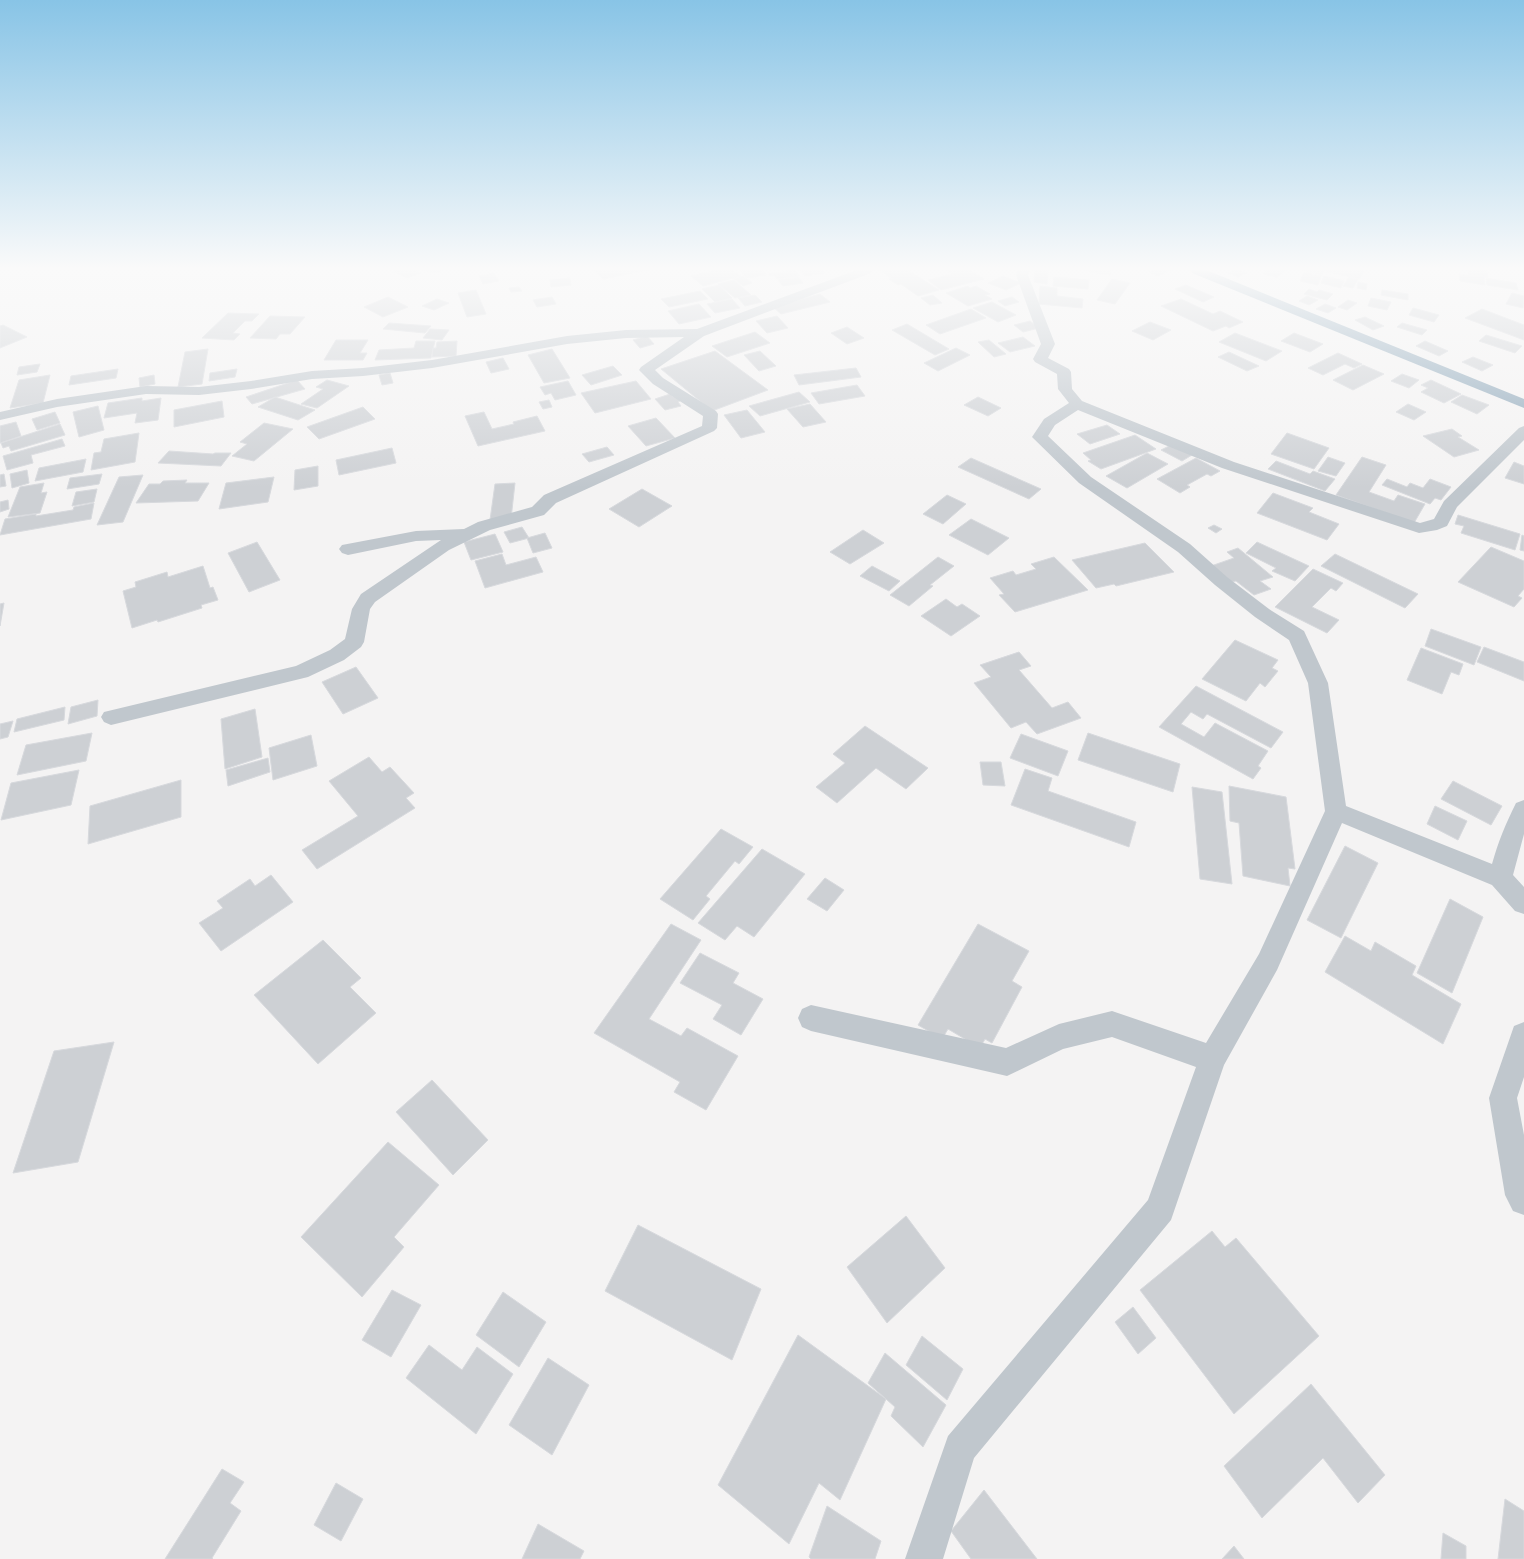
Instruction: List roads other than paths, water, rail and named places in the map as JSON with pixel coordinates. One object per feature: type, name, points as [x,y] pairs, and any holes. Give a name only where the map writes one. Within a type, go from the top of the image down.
[{"type":"highway","points":[[1374,343],[1524,404]]},
{"type":"street","points":[[0,416],[57,403],[146,390],[199,391],[251,385],[312,375],[363,372],[432,364],[552,343]]},
{"type":"street","points":[[111,717],[301,672],[337,656],[354,642],[361,609],[368,598],[443,546],[484,526],[538,511],[550,499],[709,428],[711,414],[658,381],[646,370],[685,343]]},
{"type":"street","points":[[1048,343],[1040,359],[1064,372],[1065,389],[1077,404],[1228,465],[1420,528],[1432,526],[1441,522],[1450,505],[1524,432]]},
{"type":"street","points":[[924,1559],[960,1448],[1160,1209],[1212,1059],[1268,962],[1336,811],[1318,683],[1297,636],[1262,613],[1226,586],[1184,548],[1085,480],[1040,437],[1049,422],[1077,404]]},
{"type":"street","points":[[348,549],[416,536],[467,534]]},
{"type":"street","points":[[1500,878],[1514,832],[1524,809]]},
{"type":"street","points":[[1336,811],[1500,878],[1524,903]]},
{"type":"street","points":[[811,1018],[1007,1062],[1059,1037],[1112,1024],[1212,1059]]},
{"type":"street","points":[[1524,1035],[1503,1098],[1520,1195],[1524,1200]]}]
